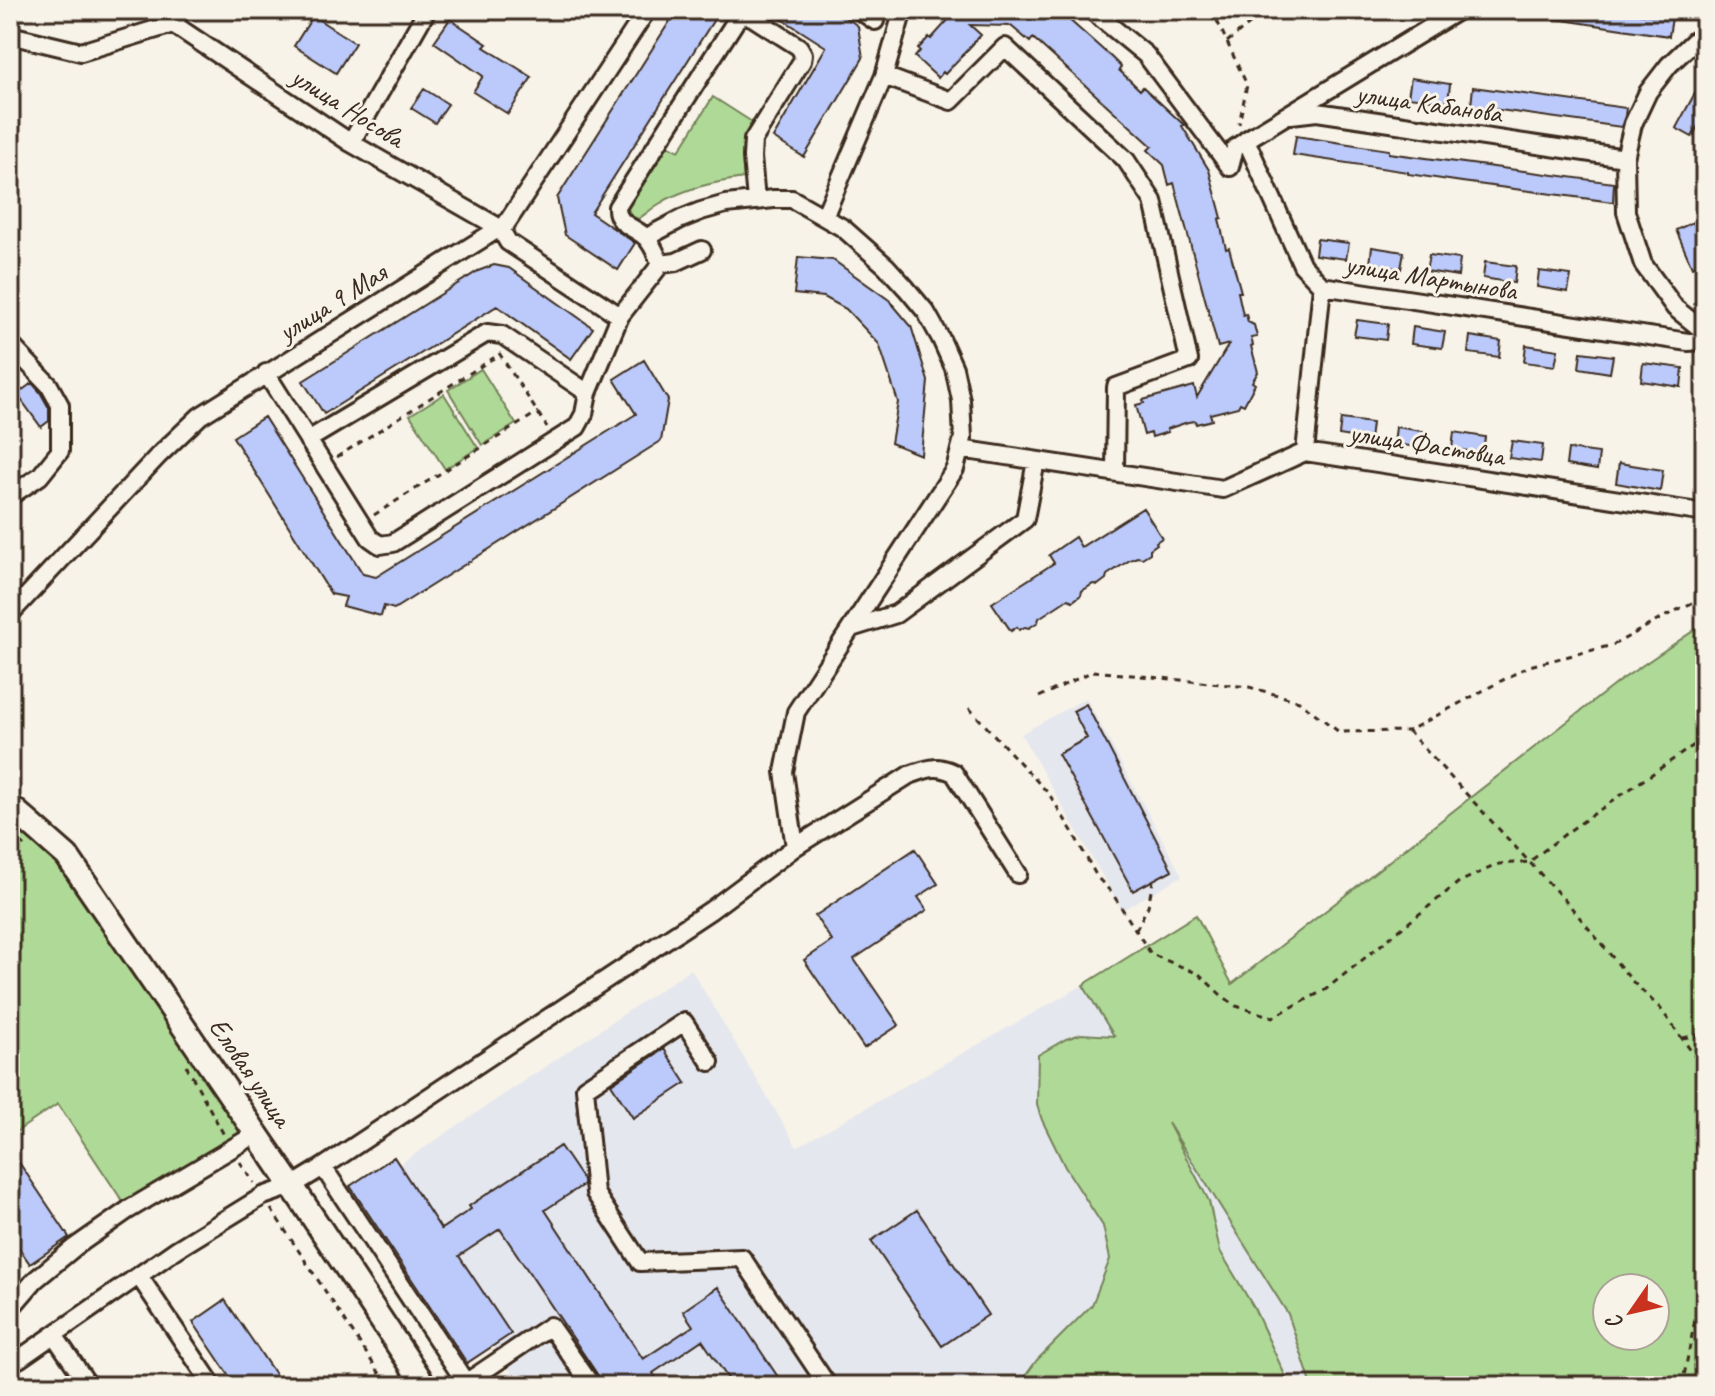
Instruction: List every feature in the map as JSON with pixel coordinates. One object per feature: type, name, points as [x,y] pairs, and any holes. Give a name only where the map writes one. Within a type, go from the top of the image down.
[{"type":"main road","name":"Еловая улица","points":[[10,806],[67,856],[425,1386]]},
{"type":"street","points":[[351,143],[427,10]]},
{"type":"street","name":"улица 9 Мая","points":[[10,614],[190,425],[266,373],[511,219],[647,10]]},
{"type":"street","points":[[859,10],[875,21]]},
{"type":"street","points":[[824,217],[884,76],[903,10]]},
{"type":"street","points":[[1091,10],[1146,55],[1230,167],[1241,144]]},
{"type":"street","points":[[1287,115],[1459,10]]},
{"type":"street","points":[[661,264],[647,237],[621,221],[617,207],[737,19],[744,15],[799,47],[803,54],[802,61],[753,140],[756,200]]},
{"type":"street","points":[[10,35],[81,52],[178,17]]},
{"type":"street","name":"улица Носова","points":[[178,17],[351,143],[500,228],[508,242],[620,316]]},
{"type":"street","points":[[1705,35],[1694,41],[1669,65],[1648,92],[1633,124],[1625,158],[1626,212],[1643,264],[1675,308],[1705,332]]},
{"type":"street","points":[[884,76],[951,101],[1005,47],[1126,160],[1153,201],[1189,360],[1116,387],[1115,472]]},
{"type":"street","name":"улица Кабанова","points":[[1241,144],[1284,115],[1317,112],[1625,158]]},
{"type":"street","name":"улица Мартынова","points":[[1241,144],[1302,265],[1322,286],[1688,342],[1705,341]]},
{"type":"street","points":[[647,237],[681,219],[726,204],[792,199],[843,228],[886,266],[926,312],[954,368],[961,400],[963,438],[955,469],[796,712],[784,772],[795,847]]},
{"type":"street","points":[[266,373],[361,524],[375,543],[386,545],[577,427],[620,316],[661,264],[676,262],[702,250]]},
{"type":"street","name":"улица Фастовца","points":[[1322,286],[1305,452],[1705,513]]},
{"type":"street","points":[[308,440],[487,333],[502,335],[588,393]]},
{"type":"street","points":[[10,344],[49,385],[60,405],[60,451],[40,476],[10,496]]},
{"type":"street","points":[[960,449],[1223,489],[1305,452]]},
{"type":"street","points":[[851,628],[896,614],[1025,519],[1036,461]]},
{"type":"street","points":[[19,1359],[177,1249],[263,1196],[292,1186],[323,1167],[711,910],[795,847],[909,775],[942,767],[954,773],[1018,874]]},
{"type":"street","points":[[710,1062],[684,1022],[585,1088],[595,1193],[640,1262],[742,1258],[828,1386]]},
{"type":"street","points":[[10,1309],[35,1280],[75,1247],[128,1210],[256,1134]]},
{"type":"street","points":[[323,1167],[463,1384],[486,1378],[550,1326],[592,1386]]},
{"type":"street","points":[[139,1276],[213,1386]]},
{"type":"street","points":[[54,1335],[89,1386]]},
{"type":"path","points":[[1212,10],[1247,85],[1241,144]]},
{"type":"path","points":[[1227,42],[1267,10]]},
{"type":"path","points":[[487,333],[556,440]]},
{"type":"path","points":[[324,465],[500,354]]},
{"type":"path","points":[[361,524],[538,412]]},
{"type":"path","points":[[1039,697],[1093,671],[1249,687],[1299,701],[1339,732],[1408,731],[1529,666],[1613,645],[1705,597]]},
{"type":"path","points":[[969,708],[1049,794],[1097,877],[1112,893],[1151,954],[1199,974],[1236,1006],[1273,1017],[1325,990],[1459,882],[1499,864],[1529,862],[1697,743],[1705,734]]},
{"type":"path","points":[[1408,731],[1571,907],[1633,982],[1660,1008],[1705,1070]]},
{"type":"path","points":[[10,835],[31,851]]},
{"type":"path","points":[[1136,930],[1148,906],[1153,881]]},
{"type":"path","points":[[1683,1038],[1705,1033]]},
{"type":"path","points":[[183,1060],[232,1149],[388,1386]]},
{"type":"path","points":[[1682,1386],[1705,1269]]},
{"type":"shaded area","points":[[1086,698],[1182,876],[1122,910],[1021,734]]},
{"type":"shaded area","points":[[691,969],[797,1147],[1083,985],[1288,1314],[1312,1386],[520,1386],[494,1346],[467,1363],[350,1186],[394,1157],[400,1164]]},
{"type":"green space","points":[[713,97],[752,122],[743,143],[744,178],[689,190],[669,198],[638,219],[631,216],[628,208],[668,145],[679,151]]},
{"type":"green space","points":[[481,369],[516,424],[482,445],[448,390]]},
{"type":"green space","points":[[444,394],[478,448],[445,469],[410,415]]},
{"type":"green space","points":[[1705,623],[1705,1386],[1312,1386],[1288,1314],[1168,1123],[1209,1201],[1220,1251],[1254,1308],[1290,1386],[1018,1386],[1037,1360],[1092,1305],[1110,1259],[1103,1226],[1065,1167],[1042,1120],[1037,1105],[1038,1055],[1081,1034],[1114,1036],[1083,985],[1196,915],[1232,984],[1618,682]]},
{"type":"green space","points":[[10,822],[58,866],[243,1134],[125,1205],[58,1104],[10,1136]]},
{"type":"building","points":[[677,10],[720,10],[591,213],[635,243],[618,270],[565,235],[557,198]]},
{"type":"building","points":[[768,10],[835,10],[858,26],[863,58],[804,157],[773,138],[826,47]]},
{"type":"building","points":[[943,10],[1058,10],[1111,57],[1121,67],[1119,70],[1140,90],[1143,87],[1184,125],[1209,170],[1222,218],[1219,219],[1226,249],[1229,248],[1241,292],[1238,292],[1243,315],[1246,314],[1248,322],[1254,325],[1257,337],[1251,338],[1251,346],[1258,372],[1244,405],[1240,403],[1238,407],[1210,414],[1212,420],[1196,424],[1195,421],[1188,422],[1152,437],[1151,433],[1144,435],[1136,405],[1144,403],[1143,400],[1194,386],[1197,397],[1229,344],[1218,347],[1174,183],[1169,185],[1164,165],[1148,150],[1152,146],[1033,38],[1030,42],[1011,26],[970,25],[981,35],[938,78],[915,57],[920,51],[918,49],[950,18]]},
{"type":"building","points":[[1543,10],[1617,10],[1672,18],[1669,36],[1542,17]]},
{"type":"building","points":[[313,16],[355,43],[336,73],[294,46]]},
{"type":"building","points":[[450,19],[487,44],[484,47],[532,77],[508,114],[473,92],[483,76],[434,42]]},
{"type":"building","points":[[1411,78],[1450,84],[1448,102],[1408,97]]},
{"type":"building","points":[[1473,87],[1626,108],[1625,116],[1621,127],[1471,106]]},
{"type":"building","points":[[424,89],[448,104],[435,123],[411,108]]},
{"type":"building","points":[[1695,93],[1705,99],[1705,114],[1692,137],[1676,128]]},
{"type":"building","points":[[1296,136],[1389,150],[1389,153],[1614,183],[1613,202],[1293,155]]},
{"type":"building","points":[[1693,222],[1705,250],[1705,261],[1692,267],[1676,230]]},
{"type":"building","points":[[1317,239],[1349,243],[1346,259],[1315,255]]},
{"type":"building","points":[[1372,247],[1404,252],[1401,269],[1370,264]]},
{"type":"building","points":[[1429,255],[1460,259],[1458,276],[1426,271]]},
{"type":"building","points":[[798,257],[833,260],[889,300],[911,326],[928,381],[921,455],[891,443],[898,402],[879,344],[846,309],[824,297],[794,294]]},
{"type":"building","points":[[1485,262],[1516,266],[1514,283],[1483,278]]},
{"type":"building","points":[[494,265],[509,268],[593,328],[571,359],[497,306],[324,414],[303,381],[478,271]]},
{"type":"building","points":[[1539,271],[1571,275],[1568,292],[1537,287]]},
{"type":"building","points":[[1357,320],[1388,324],[1386,340],[1354,336]]},
{"type":"building","points":[[1413,327],[1445,332],[1442,348],[1411,344]]},
{"type":"building","points":[[1470,336],[1501,341],[1499,357],[1468,353]]},
{"type":"building","points":[[1526,345],[1558,350],[1555,366],[1524,362]]},
{"type":"building","points":[[1581,352],[1613,356],[1610,373],[1579,368]]},
{"type":"building","points":[[644,360],[668,400],[661,441],[394,609],[384,606],[381,616],[343,606],[346,597],[331,594],[233,437],[264,417],[363,574],[376,577],[636,414],[614,379]]},
{"type":"building","points":[[1643,363],[1683,368],[1681,387],[1641,381]]},
{"type":"building","points":[[32,383],[49,408],[49,421],[41,427],[17,394]]},
{"type":"building","points":[[1341,419],[1372,423],[1370,440],[1339,435]]},
{"type":"building","points":[[1396,427],[1428,432],[1425,448],[1394,444]]},
{"type":"building","points":[[1454,432],[1485,437],[1483,453],[1452,449]]},
{"type":"building","points":[[1512,441],[1543,445],[1541,462],[1509,458]]},
{"type":"building","points":[[1568,449],[1599,453],[1597,470],[1566,465]]},
{"type":"building","points":[[1619,463],[1663,470],[1660,491],[1616,483]]},
{"type":"building","points":[[1143,508],[1162,538],[1150,549],[1150,553],[1130,560],[1098,585],[1093,584],[1082,591],[1073,601],[1068,599],[1029,628],[1019,630],[1017,627],[1011,631],[992,603],[1054,563],[1049,555],[1075,537],[1081,547]]},
{"type":"building","points":[[1086,704],[1172,870],[1133,891],[1058,754],[1087,738],[1073,711]]},
{"type":"building","points":[[915,849],[938,884],[918,897],[927,910],[854,959],[899,1025],[864,1048],[804,960],[832,941],[815,916]]},
{"type":"building","points":[[664,1049],[686,1083],[633,1118],[611,1084]]},
{"type":"building","points":[[560,1146],[583,1180],[583,1185],[545,1210],[643,1359],[693,1326],[683,1311],[718,1287],[784,1386],[733,1386],[702,1340],[653,1373],[661,1386],[603,1386],[500,1229],[459,1256],[511,1334],[467,1363],[350,1186],[394,1157],[441,1229],[471,1209],[469,1206]]},
{"type":"building","points":[[10,1149],[69,1237],[30,1264],[10,1235]]},
{"type":"building","points":[[917,1210],[988,1315],[942,1346],[871,1241]]},
{"type":"building","points":[[225,1300],[283,1386],[236,1386],[193,1322]]}]
